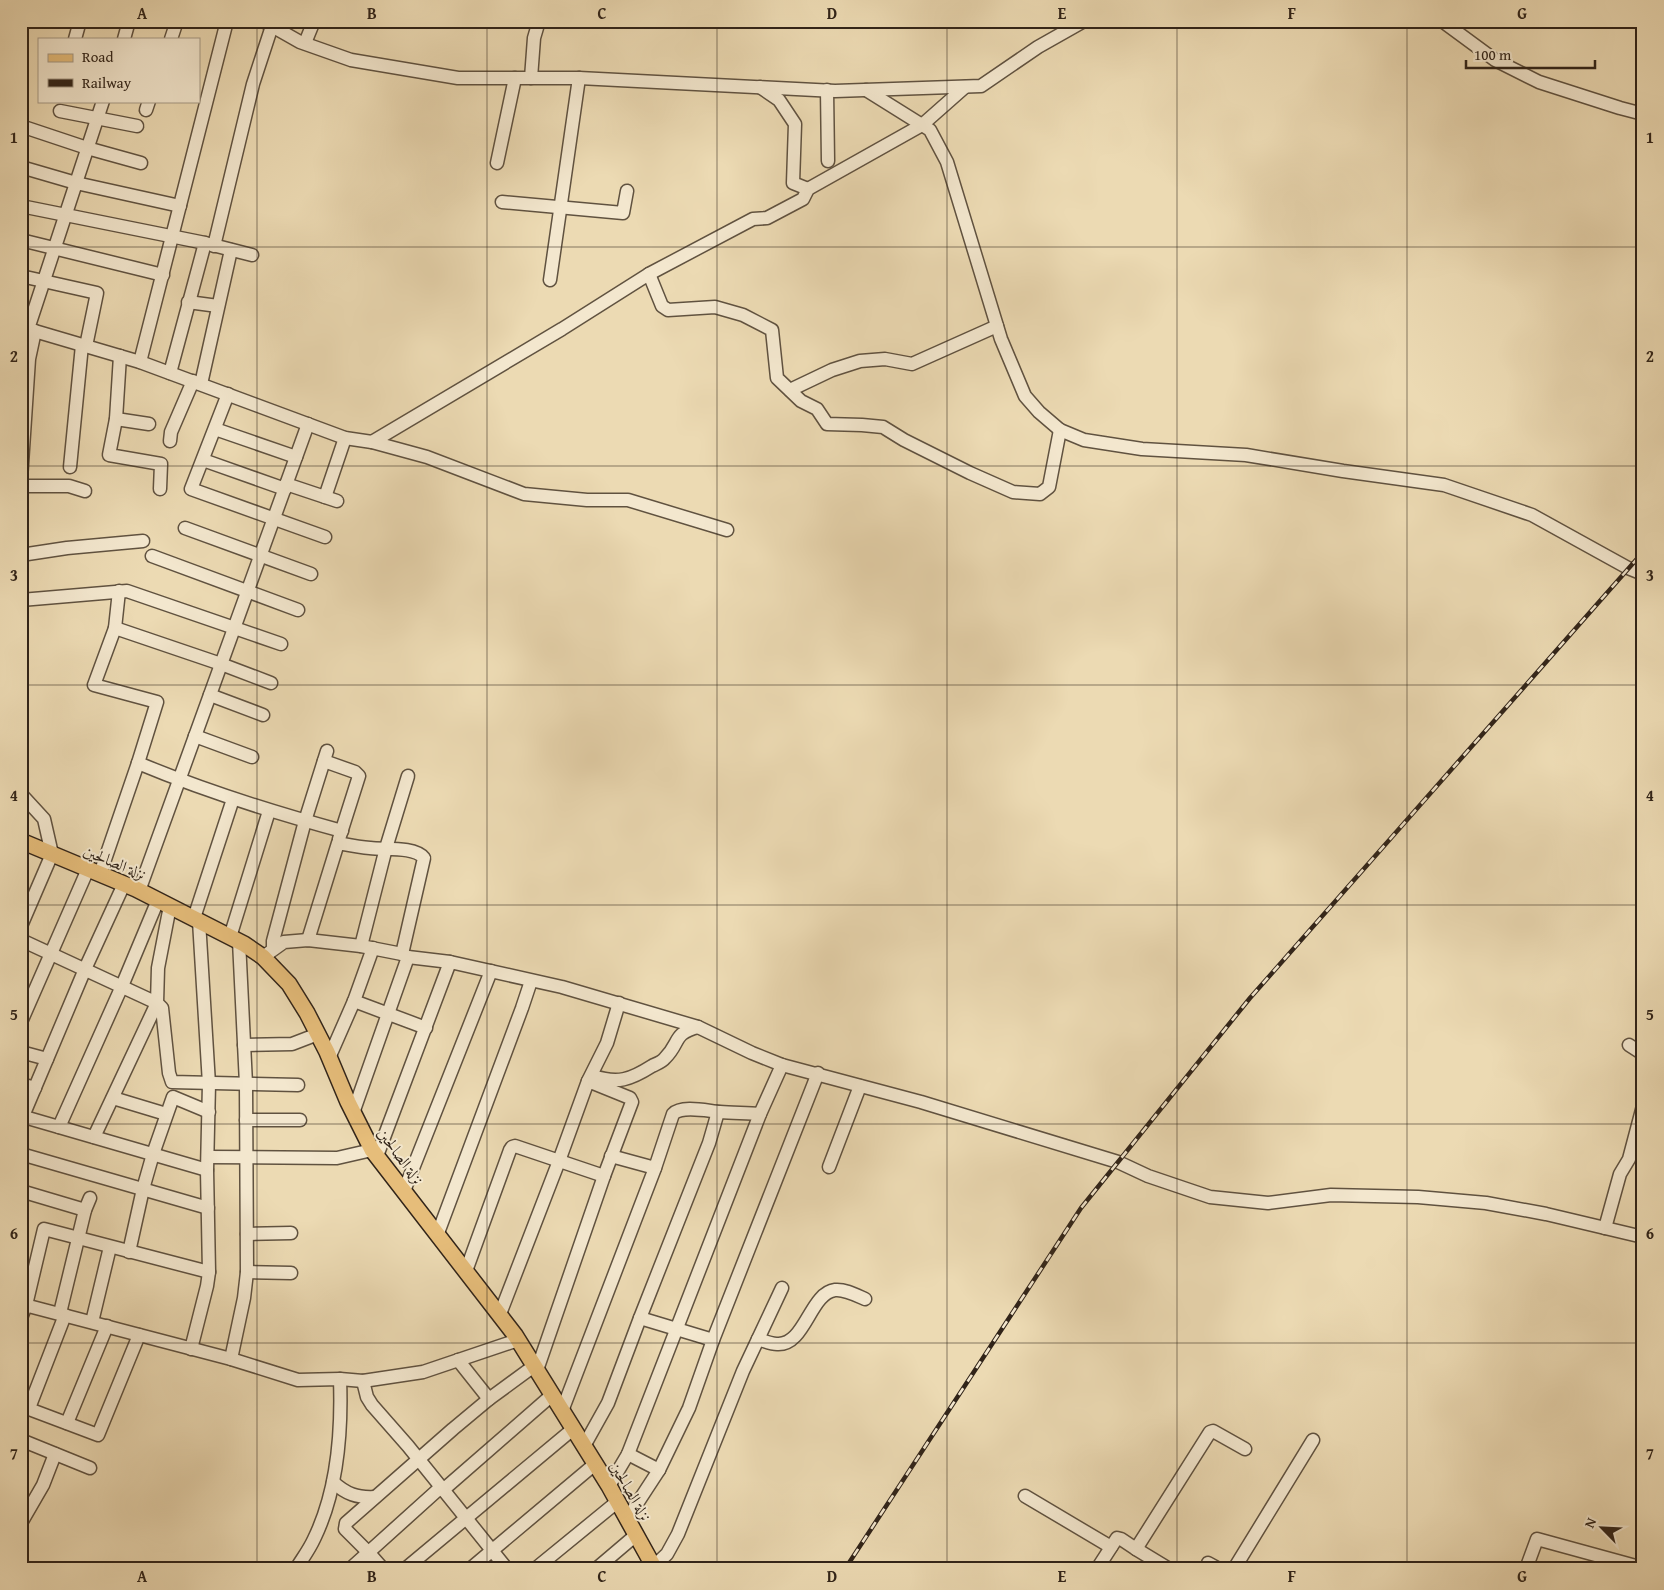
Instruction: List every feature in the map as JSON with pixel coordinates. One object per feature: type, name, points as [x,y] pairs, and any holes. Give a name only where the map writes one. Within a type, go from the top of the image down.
[{"type":"main road","name":"نزلة الصالحين","points":[[21,841],[124,884],[234,939],[268,953],[307,1013],[353,1113],[374,1153],[438,1233],[518,1340],[609,1486],[653,1568]]},
{"type":"street","points":[[75,38],[80,21]]},
{"type":"street","points":[[124,38],[129,21]]},
{"type":"street","points":[[171,38],[177,21]]},
{"type":"street","points":[[140,362],[227,21]]},
{"type":"street","points":[[305,43],[314,21]]},
{"type":"street","points":[[531,78],[534,38],[538,21]]},
{"type":"street","points":[[170,372],[188,302],[210,244],[268,23],[305,43],[351,60],[458,78],[579,78],[827,90],[866,90],[981,86],[1038,47],[1084,21]]},
{"type":"street","points":[[1442,21],[1495,60],[1539,82],[1643,114]]},
{"type":"street","points":[[497,163],[515,78]]},
{"type":"street","points":[[550,280],[579,78]]},
{"type":"street","points":[[372,442],[562,329],[649,274],[753,219],[767,218],[803,199],[808,189],[922,125],[965,86]]},
{"type":"street","points":[[760,87],[779,100],[795,124],[793,183],[808,189]]},
{"type":"street","points":[[827,90],[828,161]]},
{"type":"street","points":[[866,90],[930,130],[947,162],[997,326],[1025,396],[1039,412],[1060,430],[1084,440],[1103,443],[1142,448],[1246,455],[1444,485],[1532,515],[1628,568],[1643,574]]},
{"type":"street","points":[[21,479],[25,359],[28,329],[103,102]]},
{"type":"street","points":[[60,111],[137,126]]},
{"type":"street","points":[[21,126],[87,148],[141,163]]},
{"type":"street","points":[[21,167],[76,183],[180,206]]},
{"type":"street","points":[[502,202],[623,213],[627,191]]},
{"type":"street","points":[[21,206],[210,244],[252,255]]},
{"type":"street","points":[[21,240],[163,275]]},
{"type":"street","points":[[170,441],[171,432],[197,383],[231,250]]},
{"type":"street","points":[[649,274],[662,306],[668,310],[715,306],[743,315],[772,330],[777,378],[801,401],[817,409],[828,424],[862,424],[883,427],[904,440],[1013,492],[1040,494],[1049,487],[1060,430]]},
{"type":"street","points":[[21,276],[97,292],[84,345],[70,467]]},
{"type":"street","points":[[188,302],[218,306]]},
{"type":"street","points":[[790,390],[832,370],[860,361],[885,359],[912,364],[997,326]]},
{"type":"street","points":[[28,329],[140,362],[345,438],[372,442],[427,458],[524,494],[587,500],[628,500],[727,530]]},
{"type":"street","points":[[120,356],[116,418],[109,455],[161,464],[160,489]]},
{"type":"street","points":[[228,394],[191,489],[325,537]]},
{"type":"street","points":[[116,418],[149,424]]},
{"type":"street","points":[[139,891],[308,424]]},
{"type":"street","points":[[215,429],[296,457]]},
{"type":"street","points":[[203,460],[331,499],[345,438]]},
{"type":"street","points":[[21,486],[68,486],[85,491]]},
{"type":"street","points":[[184,528],[311,574]]},
{"type":"street","points":[[21,556],[67,548],[142,541]]},
{"type":"street","points":[[152,556],[298,610]]},
{"type":"street","points":[[22,1020],[51,954],[94,871],[138,763],[157,702],[94,686],[115,628],[119,591]]},
{"type":"street","points":[[21,600],[128,591],[282,644]]},
{"type":"street","points":[[115,628],[271,683]]},
{"type":"street","points":[[210,696],[262,715]]},
{"type":"street","points":[[195,736],[252,756]]},
{"type":"street","points":[[268,953],[325,756],[359,776],[308,940]]},
{"type":"street","points":[[138,763],[233,799],[305,821],[372,849],[386,848],[419,853],[424,858],[405,955],[388,1014],[353,1113]]},
{"type":"street","points":[[329,1058],[354,1001],[367,947],[386,848],[408,776]]},
{"type":"street","points":[[21,794],[44,819],[52,854],[21,926]]},
{"type":"street","points":[[191,1349],[208,1286],[209,1272],[207,1170],[209,1084],[197,920],[233,799]]},
{"type":"street","points":[[231,1359],[244,1298],[247,1272],[246,1084],[234,939],[269,811]]},
{"type":"street","points":[[124,884],[22,1116],[207,1170]]},
{"type":"street","points":[[59,1127],[122,986],[164,903]]},
{"type":"street","points":[[94,1137],[158,1003],[158,968],[164,903]]},
{"type":"street","points":[[21,940],[158,1003],[162,1008],[168,1073],[172,1082],[298,1085]]},
{"type":"street","points":[[268,953],[284,942],[308,940],[367,947],[450,962],[562,987],[698,1027],[782,1065],[818,1073],[921,1102],[1118,1162],[1148,1176],[1210,1197],[1268,1203],[1331,1195],[1418,1197],[1486,1203],[1643,1237]]},
{"type":"street","points":[[208,1157],[337,1158],[374,1153],[426,1028],[450,962]]},
{"type":"street","points":[[404,1192],[491,971]]},
{"type":"street","points":[[438,1233],[522,1008],[530,981]]},
{"type":"street","points":[[354,1001],[426,1028]]},
{"type":"street","points":[[500,1314],[589,1078],[607,1043],[619,1003]]},
{"type":"street","points":[[589,1078],[617,1080],[635,1077],[665,1059],[678,1036],[685,1030],[698,1027]]},
{"type":"street","points":[[244,1045],[292,1044],[318,1034]]},
{"type":"street","points":[[1629,1045],[1643,1054]]},
{"type":"street","points":[[21,1052],[47,1059]]},
{"type":"street","points":[[609,1486],[628,1454],[760,1114],[782,1065]]},
{"type":"street","points":[[627,1519],[659,1470],[689,1408],[713,1340],[818,1073]]},
{"type":"street","points":[[383,1569],[346,1529],[346,1523],[489,1399],[535,1368],[632,1102],[632,1099],[589,1078]]},
{"type":"street","points":[[21,1084],[35,1088]]},
{"type":"street","points":[[829,1167],[860,1086]]},
{"type":"street","points":[[129,1252],[143,1189],[172,1097],[209,1112]]},
{"type":"street","points":[[113,1098],[166,1114]]},
{"type":"street","points":[[1605,1228],[1620,1174],[1629,1159],[1643,1106]]},
{"type":"street","points":[[562,1411],[655,1168],[674,1112],[696,1109],[760,1114]]},
{"type":"street","points":[[584,1446],[608,1403],[709,1143],[718,1112]]},
{"type":"street","points":[[246,1120],[300,1120]]},
{"type":"street","points":[[466,1271],[510,1150],[515,1146],[604,1176]]},
{"type":"street","points":[[21,1154],[208,1208]]},
{"type":"street","points":[[611,1156],[655,1168]]},
{"type":"street","points":[[21,1190],[88,1204],[63,1314],[25,1407],[98,1435],[139,1336]]},
{"type":"street","points":[[21,1318],[44,1229],[209,1272]]},
{"type":"street","points":[[247,1234],[291,1233]]},
{"type":"street","points":[[92,1322],[110,1247]]},
{"type":"street","points":[[247,1272],[291,1273]]},
{"type":"street","points":[[653,1568],[667,1554],[678,1534],[727,1408],[782,1288]]},
{"type":"street","points":[[758,1339],[778,1345],[790,1342],[823,1296],[833,1290],[844,1290],[865,1299]]},
{"type":"street","points":[[24,1305],[231,1359],[298,1380],[340,1378],[363,1381],[423,1372],[518,1340]]},
{"type":"street","points":[[640,1318],[713,1340]]},
{"type":"street","points":[[67,1423],[107,1326]]},
{"type":"street","points":[[458,1360],[489,1399]]},
{"type":"street","points":[[296,1569],[314,1540],[328,1505],[338,1456],[340,1378]]},
{"type":"street","points":[[363,1381],[372,1405],[442,1488],[506,1569]]},
{"type":"street","points":[[350,1569],[552,1395]]},
{"type":"street","points":[[405,1569],[573,1429]]},
{"type":"street","points":[[1136,1550],[1210,1432],[1213,1431],[1245,1449]]},
{"type":"street","points":[[21,1440],[90,1468]]},
{"type":"street","points":[[1234,1569],[1313,1440]]},
{"type":"street","points":[[21,1523],[43,1484],[55,1454]]},
{"type":"street","points":[[628,1454],[659,1470]]},
{"type":"street","points":[[470,1569],[595,1464]]},
{"type":"street","points":[[333,1482],[350,1495],[361,1498],[375,1498]]},
{"type":"street","points":[[1025,1496],[1111,1547]]},
{"type":"street","points":[[535,1569],[617,1502]]},
{"type":"street","points":[[596,1569],[636,1536]]},
{"type":"street","points":[[1097,1569],[1117,1538],[1119,1538],[1169,1569]]},
{"type":"street","points":[[1526,1569],[1537,1539],[1643,1568]]},
{"type":"railway","points":[[845,1569],[1081,1208],[1250,998],[1643,552]]}]
